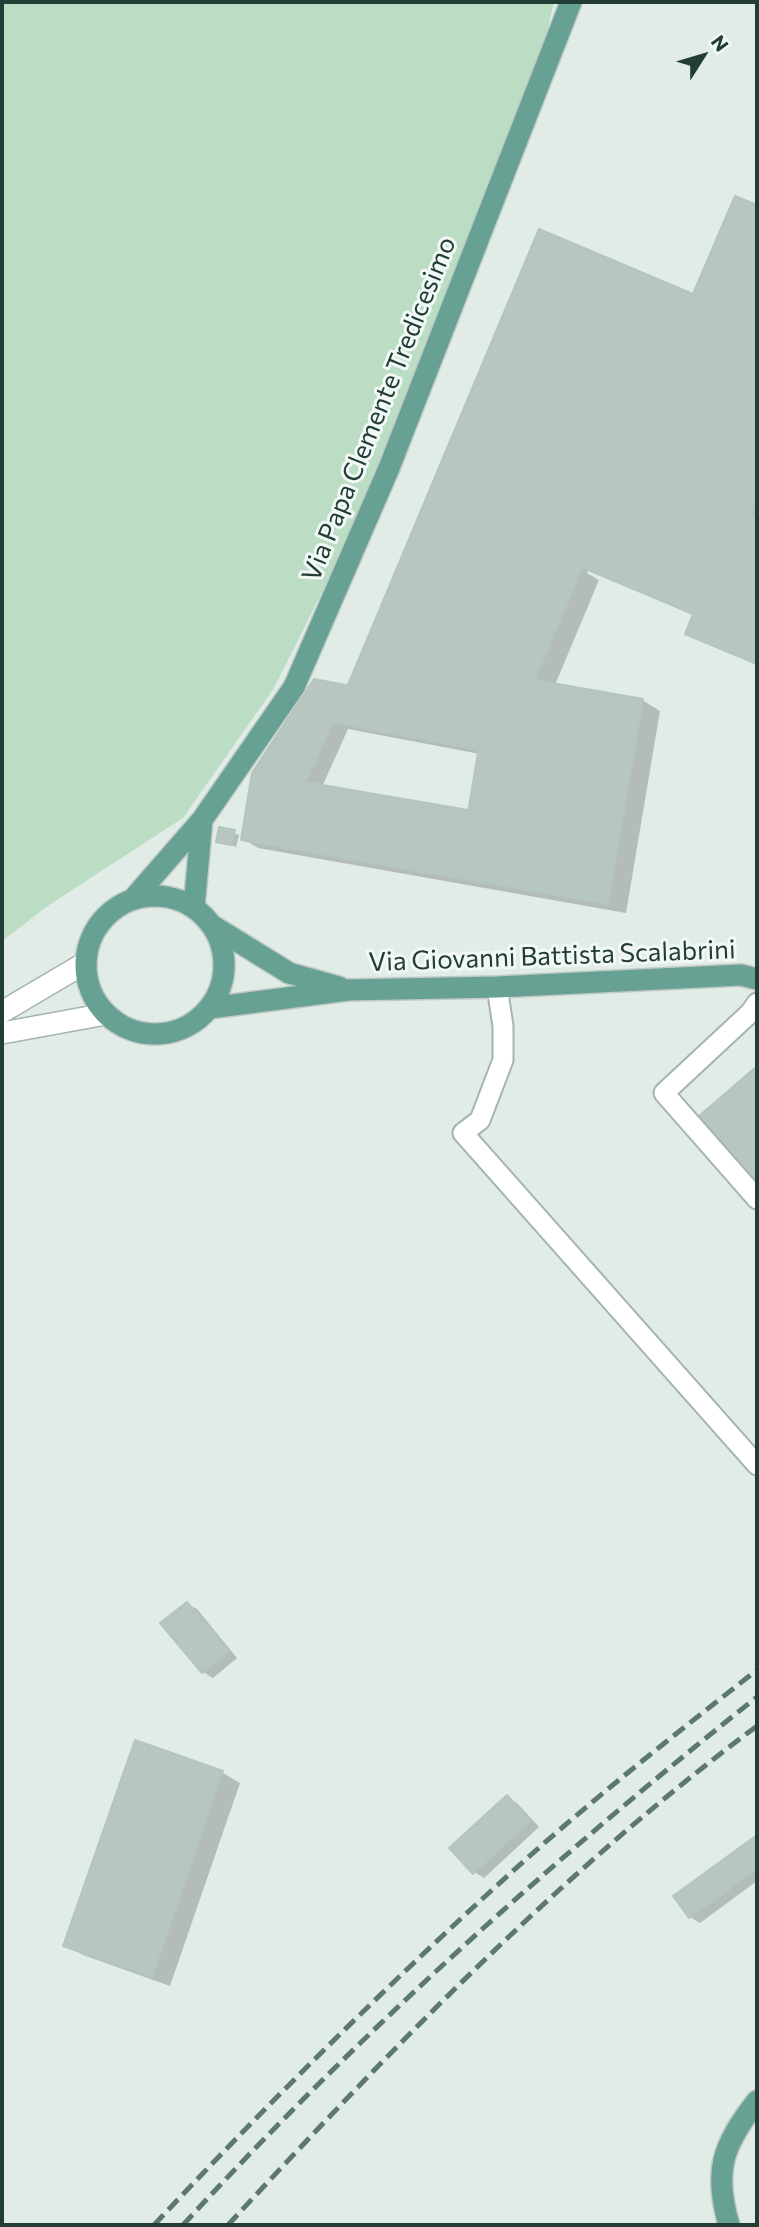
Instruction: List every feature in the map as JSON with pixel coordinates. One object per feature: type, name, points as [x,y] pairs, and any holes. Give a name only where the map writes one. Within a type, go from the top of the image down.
[{"type":"main road","name":"Via Papa Clemente Tredicesimo","points":[[134,898],[202,820],[294,687],[389,468],[568,5]]},
{"type":"main road","name":"Via Papa Clemente Tredicesimo","points":[[194,907],[202,820]]},
{"type":"main road","points":[[168,896],[194,907],[213,926],[222,948],[222,987],[210,1008],[191,1025],[157,1035],[129,1029],[106,1014],[90,990],[85,963],[90,938],[105,915],[134,898],[168,896]]},
{"type":"main road","name":"Via Giovanni Battista Scalabrini","points":[[213,926],[289,973],[348,990]]},
{"type":"main road","name":"Via Giovanni Battista Scalabrini","points":[[210,1008],[348,990],[498,987],[741,975],[757,979]]},
{"type":"main road","points":[[729,2225],[721,2200],[723,2163],[735,2129],[757,2101]]},
{"type":"street","points":[[2,1012],[85,963]]},
{"type":"street","points":[[2,1033],[106,1014]]},
{"type":"lane","points":[[498,987],[503,1026],[503,1060],[480,1120],[463,1133],[757,1465]]},
{"type":"lane","points":[[757,1003],[750,1013],[664,1093],[757,1199]]},
{"type":"green space","points":[[2,2],[554,2],[545,39],[508,144],[375,486],[274,688],[183,818],[49,905],[2,941]]},
{"type":"building","points":[[735,196],[757,205],[757,321],[693,294]]},
{"type":"building","points":[[539,229],[757,321],[757,499],[751,514],[757,516],[757,664],[685,634],[693,614],[425,501]]},
{"type":"building","points":[[425,501],[582,568],[519,717],[348,685]]},
{"type":"building","points":[[314,679],[485,711],[478,750],[333,722],[306,782],[252,773]]},
{"type":"building","points":[[535,680],[643,699],[608,904],[457,878],[485,711],[519,717]]},
{"type":"building","points":[[252,773],[468,810],[457,878],[241,840]]},
{"type":"building","points":[[219,827],[235,830],[231,845],[216,842]]},
{"type":"building","points":[[757,1066],[757,1185],[698,1117]]},
{"type":"building","points":[[187,1602],[229,1651],[202,1673],[160,1623]]},
{"type":"building","points":[[135,1740],[223,1771],[152,1977],[63,1946]]},
{"type":"building","points":[[507,1795],[530,1821],[473,1874],[449,1848]]},
{"type":"building","points":[[757,1835],[757,1869],[689,1918],[673,1896]]},
{"type":"railway","points":[[154,2225],[243,2131],[428,1949],[581,1812],[757,1670]]},
{"type":"railway","points":[[183,2225],[318,2084],[388,2016],[606,1821],[757,1697]]},
{"type":"railway","points":[[228,2225],[352,2093],[547,1901],[615,1840],[757,1726]]}]
